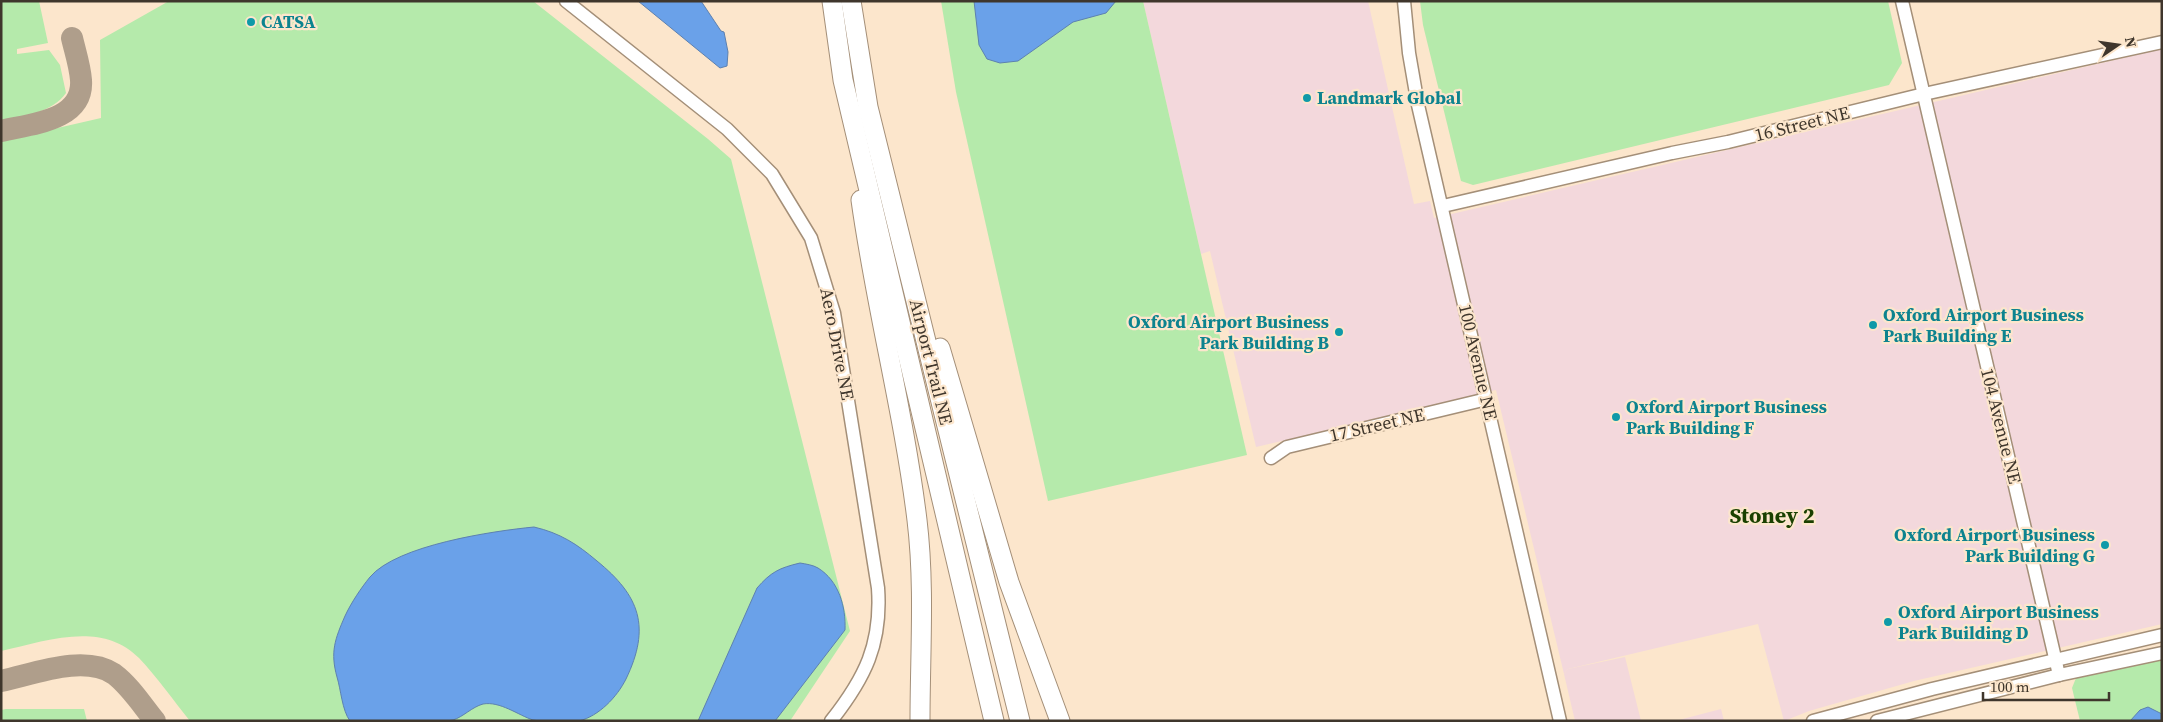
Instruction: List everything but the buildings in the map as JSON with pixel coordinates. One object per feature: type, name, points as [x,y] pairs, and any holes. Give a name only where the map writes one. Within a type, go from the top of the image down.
[{"type":"highway","name":"Airport Trail NE","points":[[832,1],[844,80],[994,721]]},
{"type":"highway","name":"Airport Trail NE","points":[[851,1],[868,107],[1020,721]]},
{"type":"highway","points":[[844,80],[865,227],[902,423],[917,522],[921,575],[920,721]]},
{"type":"highway","points":[[868,107],[1009,582],[1060,721]]},
{"type":"highway","points":[[996,624],[1029,721]]},
{"type":"street","name":"Aero Drive NE","points":[[566,1],[727,129],[772,174],[811,238],[834,313],[878,588],[880,611],[878,631],[867,666],[854,690],[831,721]]},
{"type":"street","name":"100 Avenue NE","points":[[1404,1],[1409,53],[1417,98],[1560,721]]},
{"type":"street","name":"104 Avenue NE","points":[[1902,1],[2059,676]]},
{"type":"street","name":"16 Street NE","points":[[1443,206],[1672,153],[1728,142],[1924,94],[2162,42]]},
{"type":"street","name":"17 Street NE","points":[[1271,458],[1287,446],[1486,399]]},
{"type":"street","points":[[1813,721],[2055,659],[2162,635]]},
{"type":"street","points":[[1877,721],[2059,676],[2162,653]]},
{"type":"shaded area","points":[[1143,1],[1368,1],[1414,204],[1430,201],[1434,218],[2162,49],[2162,624],[1914,681],[1809,711],[1784,721],[1758,624],[1568,669],[1564,674],[1496,390],[1256,447],[1210,251],[1201,254]]},
{"type":"shaded area","points":[[1625,657],[1641,721],[1575,721],[1564,674],[1568,669]]},
{"type":"shaded area","points":[[1721,709],[1724,721],[1675,721]]},
{"type":"green space","points":[[1,1],[39,1],[48,43],[17,49],[17,54],[49,50],[60,65],[66,93],[53,105],[37,113],[1,121]]},
{"type":"green space","points":[[169,1],[533,1],[731,159],[850,631],[790,721],[190,721],[139,658],[124,646],[108,639],[91,636],[73,636],[1,651],[1,141],[101,118],[100,40]]},
{"type":"green space","points":[[941,1],[1143,1],[1247,455],[1048,501],[956,92]]},
{"type":"green space","points":[[1420,1],[1888,1],[1902,63],[1889,85],[1473,185],[1461,181],[1423,25]]},
{"type":"green space","points":[[2162,658],[2162,721],[2080,721],[2072,688],[2076,678]]},
{"type":"green space","points":[[84,709],[87,721],[1,721],[1,710]]},
{"type":"water","points":[[638,1],[701,1],[721,31],[724,32],[728,52],[727,66],[720,68]]},
{"type":"water","points":[[974,1],[1116,1],[1106,13],[1073,22],[1018,61],[1000,63],[987,59],[979,45]]},
{"type":"water","points":[[534,527],[560,536],[582,549],[612,574],[632,600],[639,628],[638,644],[626,679],[607,705],[594,715],[579,721],[533,720],[502,706],[483,704],[450,721],[350,721],[343,706],[335,668],[334,653],[347,611],[370,577],[383,566],[401,556],[423,548],[471,536]]},
{"type":"water","points":[[800,563],[818,568],[825,573],[836,587],[844,612],[845,630],[775,721],[698,721],[757,588],[776,571]]},
{"type":"water","points":[[2148,707],[2162,714],[2162,721],[2130,721],[2140,710]]},
{"type":"taxiway","points":[[1,131],[40,123],[65,112],[74,104],[80,94],[81,80],[72,38]]},
{"type":"taxiway","points":[[1,681],[59,667],[88,666],[102,668],[114,674],[125,684],[155,721]]},
{"type":"place","name":"CATSA","points":[[251,22]]},
{"type":"place","name":"Landmark Global","points":[[1307,98]]},
{"type":"place","name":"Oxford Airport Business Park Building E","points":[[1873,325]]},
{"type":"place","name":"Oxford Airport Business Park Building B","points":[[1339,332]]},
{"type":"place","name":"Oxford Airport Business Park Building F","points":[[1616,417]]},
{"type":"place","name":"Oxford Airport Business Park Building G","points":[[2105,545]]},
{"type":"place","name":"Oxford Airport Business Park Building D","points":[[1888,622]]},
{"type":"district","name":"Stoney 2","points":[[1772,515]]}]
